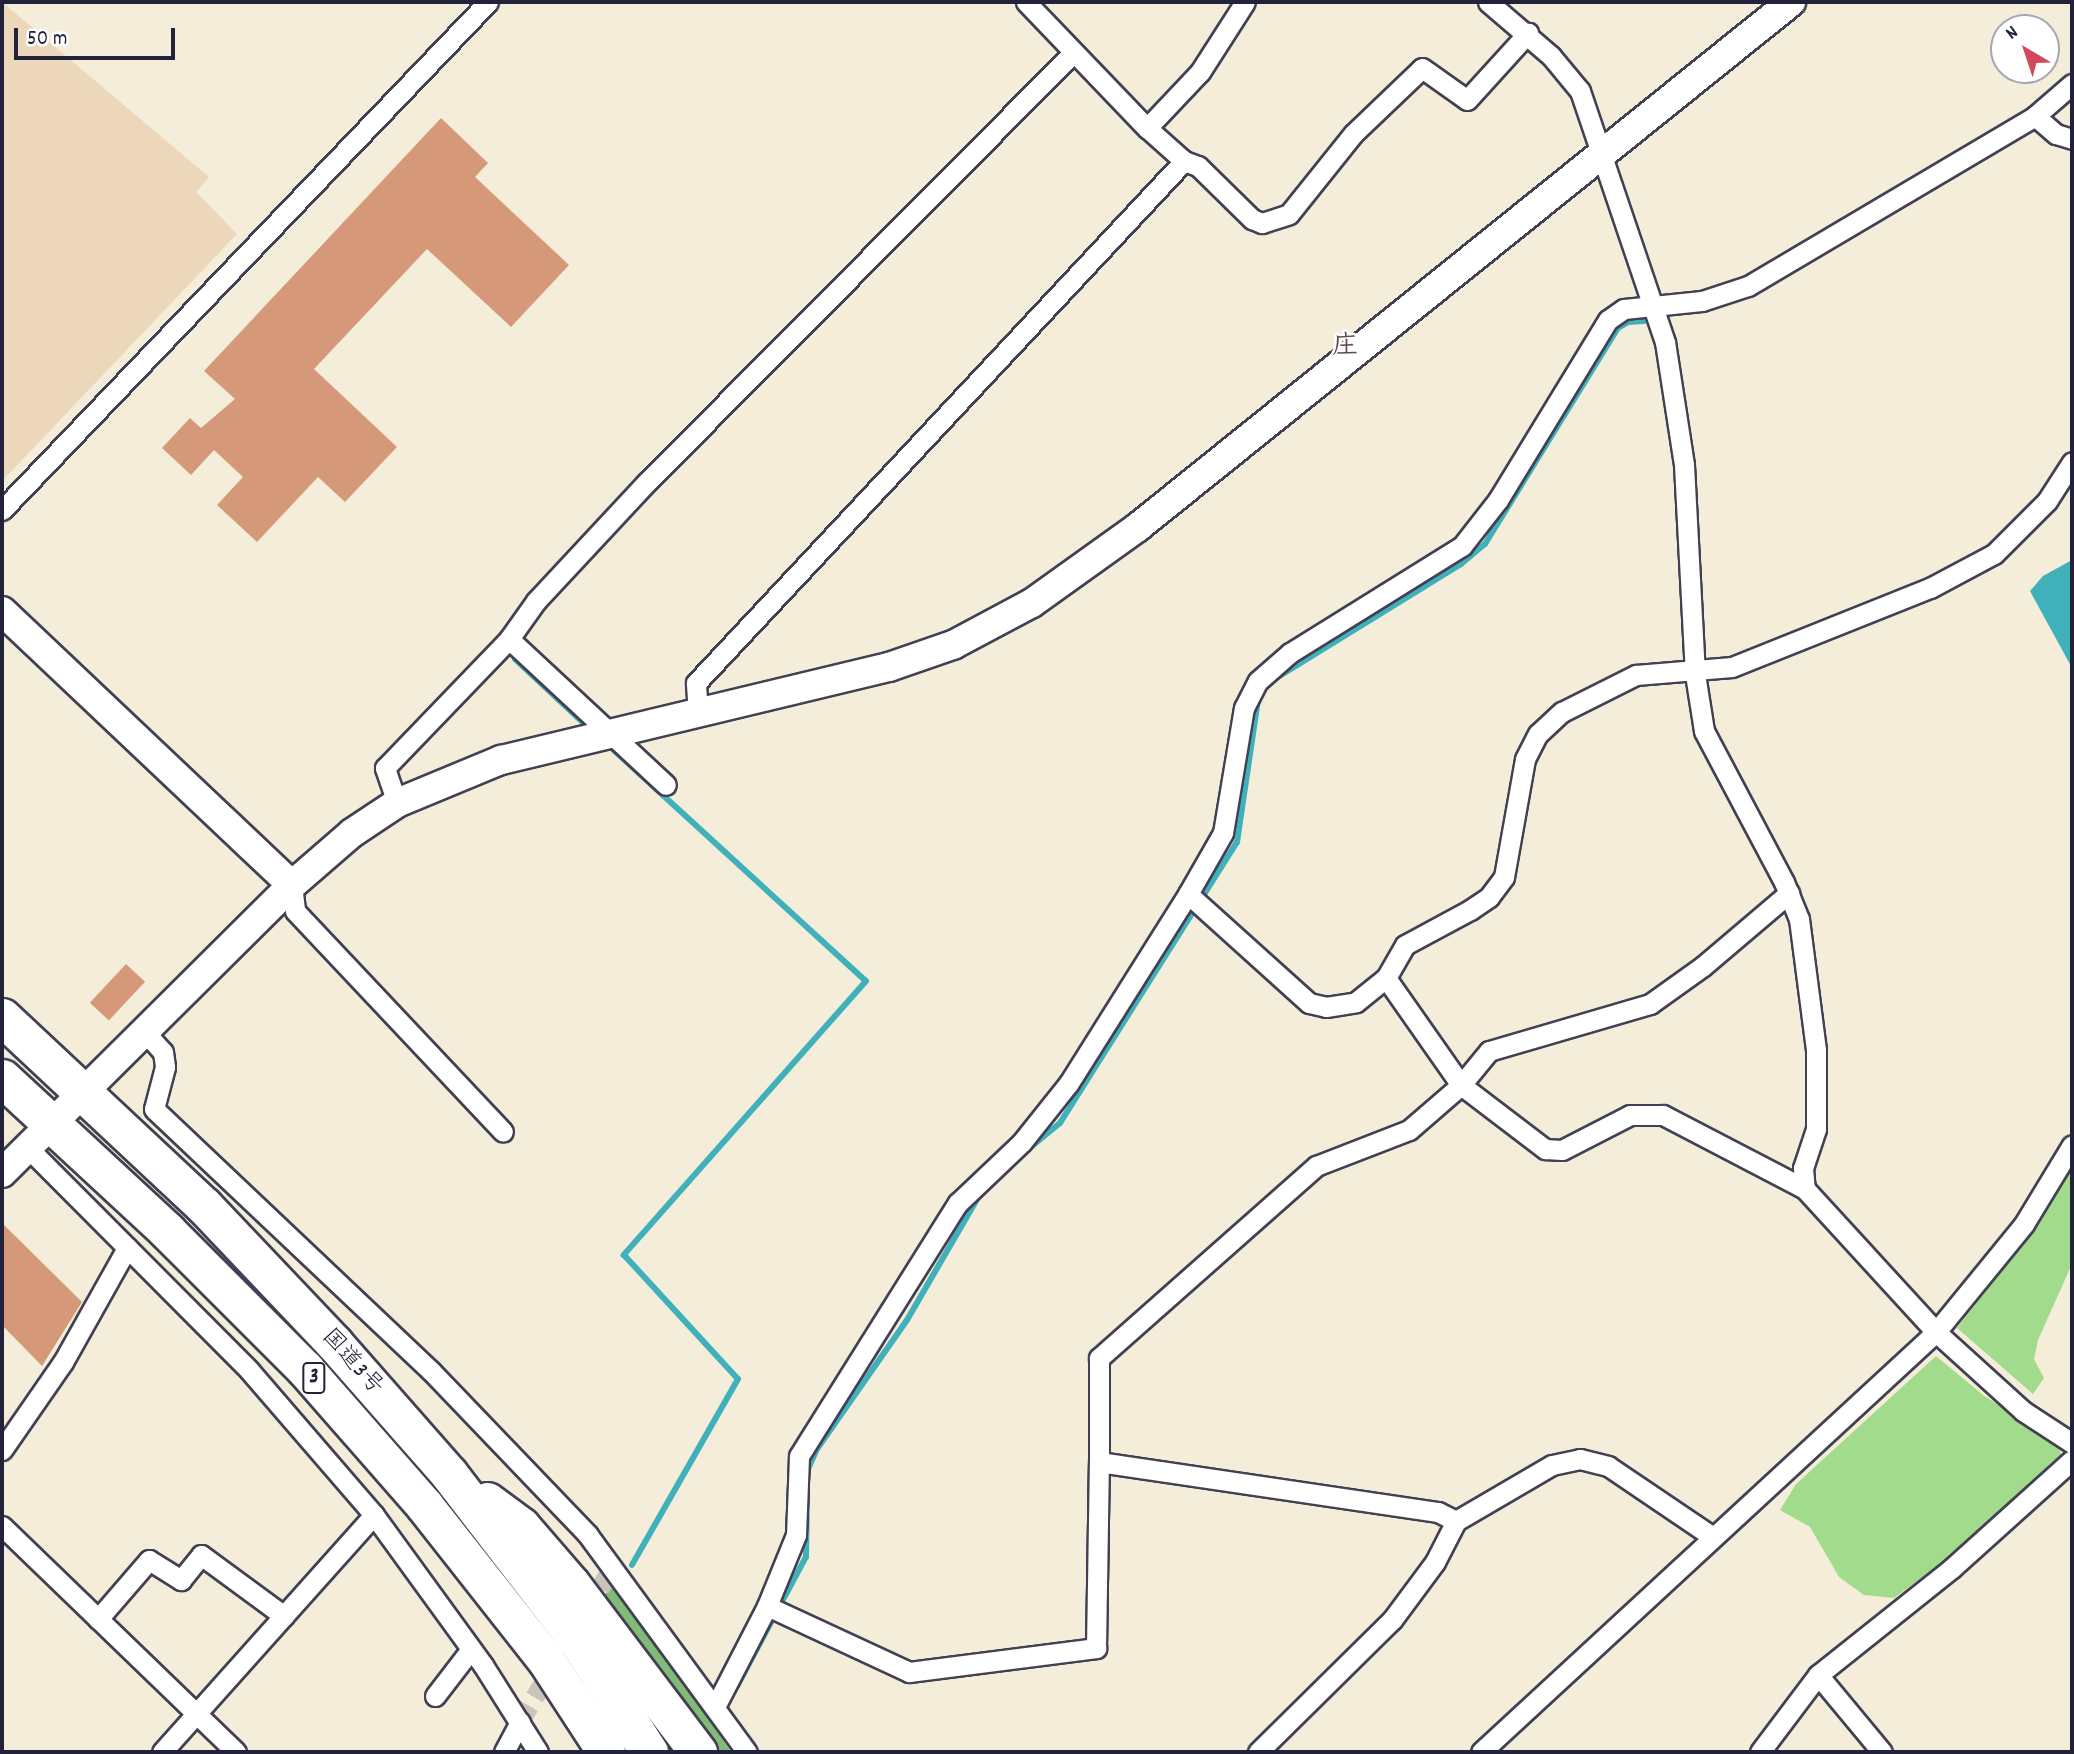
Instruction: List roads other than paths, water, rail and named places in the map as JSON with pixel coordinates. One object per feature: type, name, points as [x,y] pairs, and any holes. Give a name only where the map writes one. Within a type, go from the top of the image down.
[{"type":"highway","name":"国道3号","points":[[2,1017],[83,1090],[260,1265],[449,1474],[579,1643],[649,1752]]},
{"type":"highway","name":"国道3号","points":[[2,1078],[39,1137],[167,1231],[305,1369],[424,1504],[546,1660],[607,1752]]},
{"type":"highway","points":[[449,1474],[521,1526],[571,1584],[698,1752]]},
{"type":"street","points":[[2,510],[488,2]]},
{"type":"street","points":[[1026,2],[1147,128],[1184,161],[1198,166],[1252,219],[1275,221],[1289,214],[1353,134],[1422,68],[1467,100],[1528,33]]},
{"type":"street","points":[[1147,128],[1200,72],[1245,2]]},
{"type":"street","points":[[1488,2],[1528,33],[1580,91],[1598,155],[1625,216],[1665,342],[1684,465],[1695,674],[1704,731],[1789,893],[1799,919],[1816,1050],[1816,1129],[1803,1168],[1805,1189]]},
{"type":"street","points":[[2,1173],[292,885],[352,833],[397,803],[500,760],[888,667],[953,645],[1032,603],[1139,527],[1791,2]]},
{"type":"street","points":[[397,803],[385,768],[509,639],[536,601],[647,482],[1073,53]]},
{"type":"street","points":[[716,1704],[767,1606],[796,1535],[799,1456],[958,1203],[1022,1142],[1069,1083],[1188,894],[1223,833],[1244,708],[1258,681],[1290,653],[1462,546],[1498,500],[1608,320],[1624,309],[1702,301],[1748,286],[2035,116],[2072,84]]},
{"type":"street","points":[[2035,116],[2056,134],[2072,139]]},
{"type":"street","points":[[698,713],[696,684],[1184,161]]},
{"type":"street","points":[[1188,894],[1308,1003],[1326,1007],[1356,1002],[1386,978],[1405,945],[1489,897],[1504,877],[1525,759],[1538,734],[1562,712],[1636,675],[1695,674],[1732,667],[1930,588],[1973,566],[2028,523],[2072,462]]},
{"type":"street","points":[[2,611],[292,885],[295,911],[503,1132]]},
{"type":"street","points":[[509,639],[666,785]]},
{"type":"street","points":[[767,1606],[908,1672],[1096,1648],[1099,1358],[1316,1166],[1409,1130],[1461,1085],[1489,1051],[1650,1004],[1703,966],[1789,893]]},
{"type":"street","points":[[1386,978],[1461,1085],[1545,1149],[1562,1150],[1630,1115],[1663,1115],[1805,1189],[1936,1332],[2023,1411],[2072,1443]]},
{"type":"street","points":[[144,1031],[163,1052],[165,1067],[154,1108],[431,1371],[466,1412],[588,1535],[716,1704],[747,1752]]},
{"type":"street","points":[[39,1137],[127,1248],[249,1370],[374,1516],[471,1649],[538,1752]]},
{"type":"street","points":[[1481,1752],[1936,1332],[2024,1224],[2072,1145]]},
{"type":"street","points":[[2,1450],[62,1362],[127,1248]]},
{"type":"street","points":[[1258,1752],[1392,1620],[1434,1562],[1456,1521],[1552,1465],[1580,1459],[1608,1466],[1713,1537]]},
{"type":"street","points":[[1760,1752],[1818,1675],[1951,1568],[2072,1460]]},
{"type":"street","points":[[1099,1462],[1438,1512],[1456,1521]]},
{"type":"street","points":[[162,1752],[374,1516]]},
{"type":"street","points":[[2,1526],[236,1752]]},
{"type":"street","points":[[98,1619],[149,1560],[181,1580],[201,1555],[284,1616]]},
{"type":"street","points":[[435,1696],[471,1649]]},
{"type":"street","points":[[1818,1675],[1882,1752]]},
{"type":"street","points":[[504,1752],[520,1722]]},
{"type":"water","points":[[2072,560],[2072,668],[2030,591],[2043,576]]},
{"type":"waterway","points":[[1273,680],[1461,564],[1485,544],[1618,328],[1628,322],[1644,321]]},
{"type":"waterway","points":[[515,659],[590,729]]},
{"type":"waterway","points":[[1026,1151],[1060,1123],[1237,842],[1258,699]]},
{"type":"waterway","points":[[606,743],[866,981],[624,1255],[738,1379],[632,1565]]},
{"type":"waterway","points":[[808,1469],[817,1449],[907,1320],[980,1194]]},
{"type":"waterway","points":[[737,1686],[806,1557],[807,1494]]},
{"type":"tunnel","points":[[585,1613],[612,1568]]},
{"type":"tunnel","points":[[520,1722],[553,1666]]},
{"type":"district","name":"庄","points":[[1345,348]]}]
